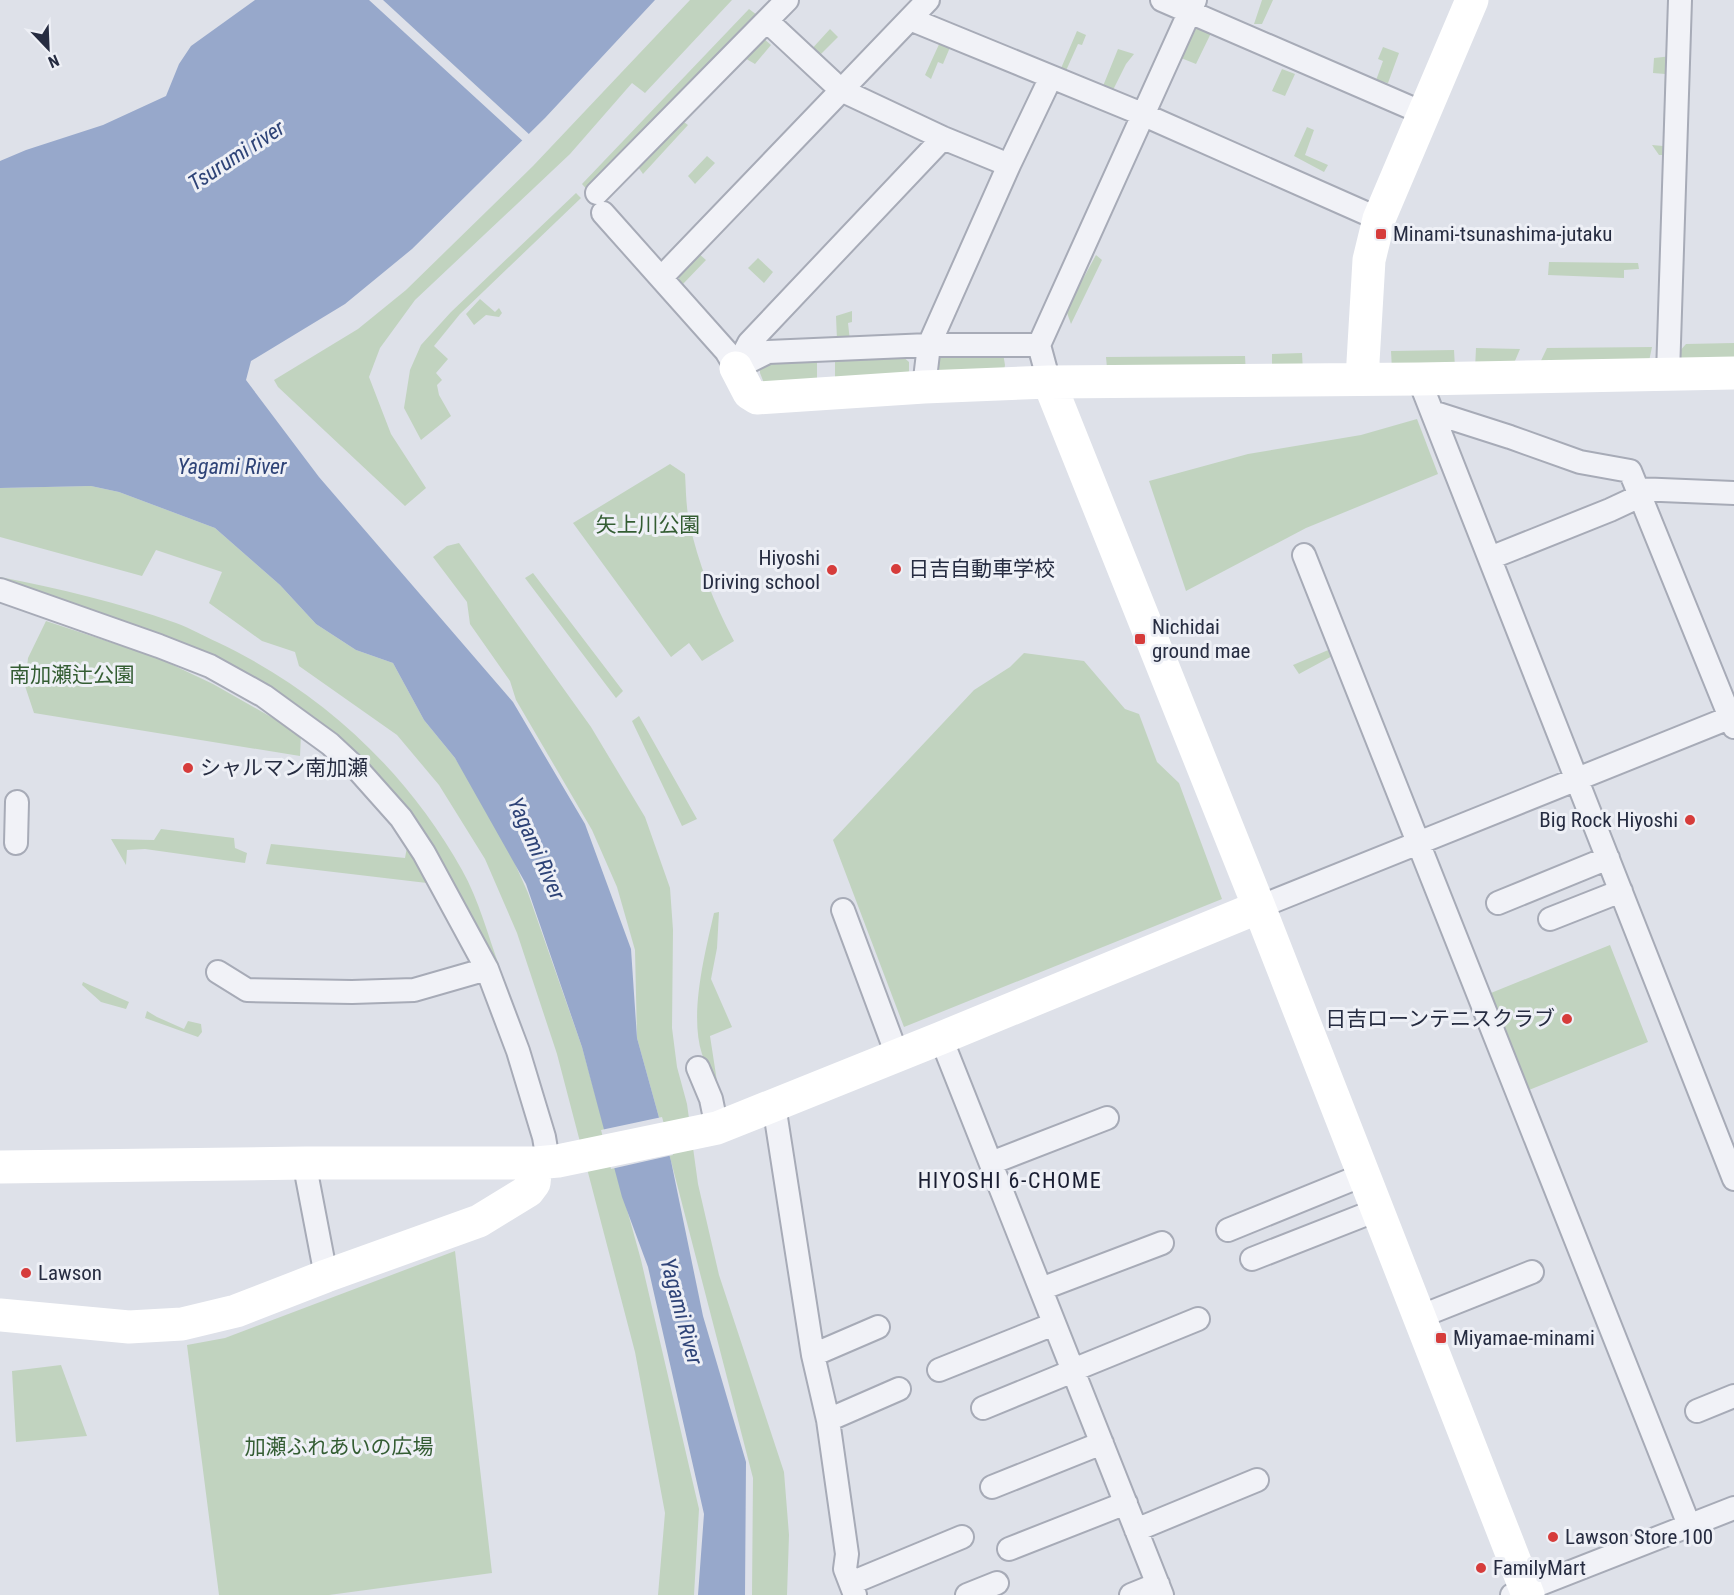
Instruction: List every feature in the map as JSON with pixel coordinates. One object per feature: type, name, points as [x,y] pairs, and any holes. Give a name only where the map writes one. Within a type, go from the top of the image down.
[{"type":"street","points":[[787,0],[600,203],[726,351],[749,393],[757,398],[924,387],[1049,382],[1419,379],[1583,374],[1734,373]]},
{"type":"street","points":[[662,277],[928,0]]},
{"type":"street","points":[[1162,0],[1193,6],[1423,113]]},
{"type":"street","points":[[1362,379],[1369,260],[1379,219],[1472,0]]},
{"type":"street","points":[[1668,374],[1680,0]]},
{"type":"street","points":[[1193,6],[1039,345],[1049,382],[1419,1317],[1522,1593],[1734,1508]]},
{"type":"street","points":[[910,19],[1142,114],[1379,219]]},
{"type":"street","points":[[767,21],[841,90],[943,138],[1009,165]]},
{"type":"street","points":[[924,387],[929,345],[1051,77]]},
{"type":"street","points":[[736,368],[749,343],[943,138]]},
{"type":"street","points":[[736,368],[768,352],[929,345],[1039,345]]},
{"type":"street","points":[[1419,379],[1734,1179]]},
{"type":"street","points":[[0,1167],[550,1161],[713,1129],[1418,842],[1733,720],[1630,471],[1580,462],[1432,412]]},
{"type":"street","points":[[1490,558],[1610,510],[1638,493],[1734,493]]},
{"type":"street","points":[[1304,555],[1689,1525]]},
{"type":"street","points":[[0,590],[210,666],[264,696],[330,744],[360,772],[400,818],[414,838],[487,969],[518,1051],[550,1161]]},
{"type":"street","points":[[16,843],[17,802]]},
{"type":"street","points":[[1505,894],[1608,858]]},
{"type":"street","points":[[1550,919],[1621,891]]},
{"type":"street","points":[[843,910],[897,1055]]},
{"type":"street","points":[[218,972],[247,990],[352,992],[414,990],[487,969]]},
{"type":"street","points":[[941,1038],[1160,1589],[1131,1595]]},
{"type":"street","points":[[698,1068],[711,1099],[713,1129]]},
{"type":"street","points":[[774,1105],[813,1355],[828,1420],[847,1554],[845,1569],[853,1589],[962,1537]]},
{"type":"street","points":[[991,1163],[1107,1118]]},
{"type":"street","points":[[0,1315],[129,1327],[182,1324],[236,1311],[326,1275],[479,1221],[528,1191],[550,1161]]},
{"type":"street","points":[[306,1163],[326,1275]]},
{"type":"street","points":[[1228,1230],[1363,1175]]},
{"type":"street","points":[[1252,1259],[1377,1210]]},
{"type":"street","points":[[1041,1289],[1162,1242]]},
{"type":"street","points":[[1419,1317],[1520,1271]]},
{"type":"street","points":[[983,1408],[1198,1319]]},
{"type":"street","points":[[939,1370],[1054,1324]]},
{"type":"street","points":[[813,1355],[878,1327]]},
{"type":"street","points":[[828,1420],[898,1389]]},
{"type":"street","points":[[1710,1412],[1734,1396]]},
{"type":"street","points":[[992,1487],[1102,1443]]},
{"type":"street","points":[[1136,1530],[1245,1489]]},
{"type":"street","points":[[1009,1549],[1126,1503]]},
{"type":"street","points":[[967,1595],[998,1583]]},
{"type":"green space","points":[[690,0],[732,0],[645,93],[632,83],[570,154],[415,300],[380,348],[369,377],[391,434],[426,488],[405,506],[278,387],[274,380],[358,329],[406,290],[533,166]]},
{"type":"green space","points":[[1262,0],[1273,0],[1262,24],[1254,24]]},
{"type":"green space","points":[[749,9],[761,18],[590,193],[582,184]]},
{"type":"green space","points":[[1198,25],[1213,29],[1196,64],[1181,58]]},
{"type":"green space","points":[[830,29],[838,37],[816,59],[809,52]]},
{"type":"green space","points":[[1077,31],[1086,35],[1082,45],[1078,44],[1064,75],[1059,73]]},
{"type":"green space","points":[[763,38],[771,45],[755,64],[743,57]]},
{"type":"green space","points":[[941,40],[951,45],[943,64],[938,62],[931,79],[925,75]]},
{"type":"green space","points":[[1383,47],[1399,53],[1388,83],[1382,82],[1379,88],[1374,86],[1383,61],[1378,59]]},
{"type":"green space","points":[[1118,49],[1134,54],[1126,64],[1111,94],[1101,91]]},
{"type":"green space","points":[[1672,56],[1669,155],[1659,155],[1652,145],[1663,146],[1665,74],[1653,73],[1654,58]]},
{"type":"green space","points":[[1282,69],[1295,74],[1285,96],[1272,91]]},
{"type":"green space","points":[[681,120],[688,125],[643,174],[636,164]]},
{"type":"green space","points":[[1307,127],[1314,130],[1305,155],[1328,165],[1324,172],[1294,156]]},
{"type":"green space","points":[[707,156],[715,163],[695,184],[688,176]]},
{"type":"green space","points":[[576,193],[581,198],[460,314],[434,346],[448,359],[436,373],[442,380],[437,385],[439,395],[451,416],[421,440],[404,408],[410,370],[421,345],[451,312]]},
{"type":"green space","points":[[698,253],[706,260],[682,285],[678,277]]},
{"type":"green space","points":[[1096,255],[1102,260],[1071,324],[1066,310]]},
{"type":"green space","points":[[758,258],[773,272],[764,283],[748,268]]},
{"type":"green space","points":[[1549,262],[1638,263],[1639,269],[1624,270],[1624,278],[1548,275]]},
{"type":"green space","points":[[480,299],[495,312],[499,308],[502,313],[499,317],[486,315],[474,325],[466,314]]},
{"type":"green space","points":[[852,311],[852,322],[848,323],[850,341],[837,340],[836,316]]},
{"type":"green space","points":[[1734,343],[1734,364],[1680,360],[1679,352],[1686,344]]},
{"type":"green space","points":[[1652,347],[1648,366],[1538,367],[1547,348]]},
{"type":"green space","points":[[1476,348],[1520,349],[1512,368],[1475,369]]},
{"type":"green space","points":[[1454,350],[1455,368],[1392,370],[1391,351]]},
{"type":"green space","points":[[948,352],[1003,353],[1005,365],[1003,377],[948,379],[936,369],[937,359]]},
{"type":"green space","points":[[1302,353],[1303,372],[1272,373],[1272,354]]},
{"type":"green space","points":[[901,355],[909,362],[906,380],[835,382],[835,356]]},
{"type":"green space","points":[[1245,356],[1246,374],[1107,368],[1106,357]]},
{"type":"green space","points":[[768,359],[817,359],[817,384],[764,383],[760,365]]},
{"type":"green space","points":[[1417,419],[1438,474],[1306,528],[1186,591],[1149,481],[1248,454],[1361,435]]},
{"type":"green space","name":"矢上川公園","points":[[670,464],[685,474],[688,515],[697,552],[713,597],[734,641],[702,661],[689,643],[671,657],[573,523]]},
{"type":"green space","points":[[91,486],[119,492],[215,528],[280,585],[316,624],[356,650],[393,663],[424,720],[455,758],[500,830],[528,893],[582,1047],[641,1260],[699,1509],[694,1595],[658,1595],[665,1513],[635,1352],[557,1054],[517,933],[485,859],[439,785],[397,735],[299,666],[295,652],[262,641],[209,603],[222,572],[156,550],[142,576],[0,537],[0,488]]},
{"type":"green space","points":[[459,543],[591,727],[645,817],[670,888],[673,930],[672,1028],[677,1067],[687,1104],[698,1184],[719,1275],[784,1472],[789,1535],[787,1595],[752,1595],[753,1478],[637,1038],[635,950],[617,887],[592,830],[516,700],[510,681],[470,624],[467,602],[433,557],[447,546]]},
{"type":"green space","points":[[533,573],[623,691],[616,698],[525,578]]},
{"type":"green space","points":[[0,577],[111,602],[181,625],[255,662],[291,684],[325,709],[358,737],[387,767],[415,799],[440,834],[473,893],[500,968],[496,968],[454,889],[298,708],[0,582]]},
{"type":"green space","name":"南加瀬辻公園","points":[[46,621],[158,658],[213,684],[301,734],[300,756],[34,713],[25,686],[28,658]]},
{"type":"green space","points":[[1333,648],[1336,654],[1299,674],[1293,665]]},
{"type":"green space","points":[[1024,653],[1084,661],[1125,709],[1139,714],[1157,762],[1179,783],[1222,899],[904,1027],[833,840],[974,690],[1010,667]]},
{"type":"green space","points":[[639,716],[697,819],[682,826],[632,721]]},
{"type":"green space","points":[[161,829],[234,838],[235,848],[247,853],[245,863],[145,849],[127,850],[126,865],[111,839],[154,840]]},
{"type":"green space","points":[[271,844],[405,858],[407,847],[427,883],[266,864]]},
{"type":"green space","points":[[719,912],[717,948],[711,979],[732,1027],[710,1036],[718,1088],[702,1054],[697,1021],[706,946],[714,913]]},
{"type":"green space","name":"日吉ローンテニスクラブ","points":[[1610,945],[1648,1042],[1524,1092],[1486,995]]},
{"type":"green space","points":[[83,982],[129,1002],[126,1009],[101,1002],[82,985]]},
{"type":"green space","points":[[147,1011],[184,1029],[188,1021],[201,1024],[202,1032],[198,1037],[145,1018]]},
{"type":"green space","name":"加瀬ふれあいの広場","points":[[455,1251],[492,1573],[329,1595],[219,1595],[187,1345],[225,1338]]},
{"type":"green space","points":[[61,1365],[87,1436],[16,1442],[12,1371]]},
{"type":"water","points":[[255,0],[655,0],[545,118],[412,249],[345,304],[251,361],[246,380],[319,477],[513,702],[585,824],[631,949],[637,1038],[671,1161],[703,1316],[746,1462],[745,1595],[698,1595],[704,1514],[648,1267],[622,1197],[582,1047],[526,884],[455,758],[424,720],[393,663],[356,650],[316,624],[280,585],[215,528],[119,492],[91,486],[0,488],[0,161],[26,150],[103,125],[166,96],[179,64],[191,46]]},
{"type":"pier","points":[[369,0],[383,0],[531,136],[525,143]]},
{"type":"pier","points":[[662,1117],[673,1155],[611,1169],[601,1130]]},
{"type":"place","name":"Minami-tsunashima-jutaku","points":[[1381,234]]},
{"type":"place","name":"日吉自動車学校","points":[[896,569]]},
{"type":"place","name":"Hiyoshi Driving school","points":[[832,570]]},
{"type":"place","name":"Nichidai ground mae","points":[[1140,639]]},
{"type":"place","name":"シャルマン南加瀬","points":[[188,768]]},
{"type":"place","name":"Big Rock Hiyoshi","points":[[1690,820]]},
{"type":"place","name":"日吉ローンテニスクラブ","points":[[1567,1019]]},
{"type":"place","name":"Lawson","points":[[26,1273]]},
{"type":"place","name":"Miyamae-minami","points":[[1441,1338]]},
{"type":"place","name":"Lawson Store 100","points":[[1553,1537]]},
{"type":"place","name":"FamilyMart","points":[[1481,1568]]},
{"type":"district","name":"HIYOSHI 6-CHOME","points":[[1010,1180]]},
{"type":"water label","name":"Tsurumi river","points":[[236,155]]},
{"type":"water label","name":"Yagami River","points":[[232,466]]},
{"type":"water label","name":"Yagami River","points":[[537,848]]},
{"type":"water label","name":"Yagami River","points":[[682,1311]]}]
